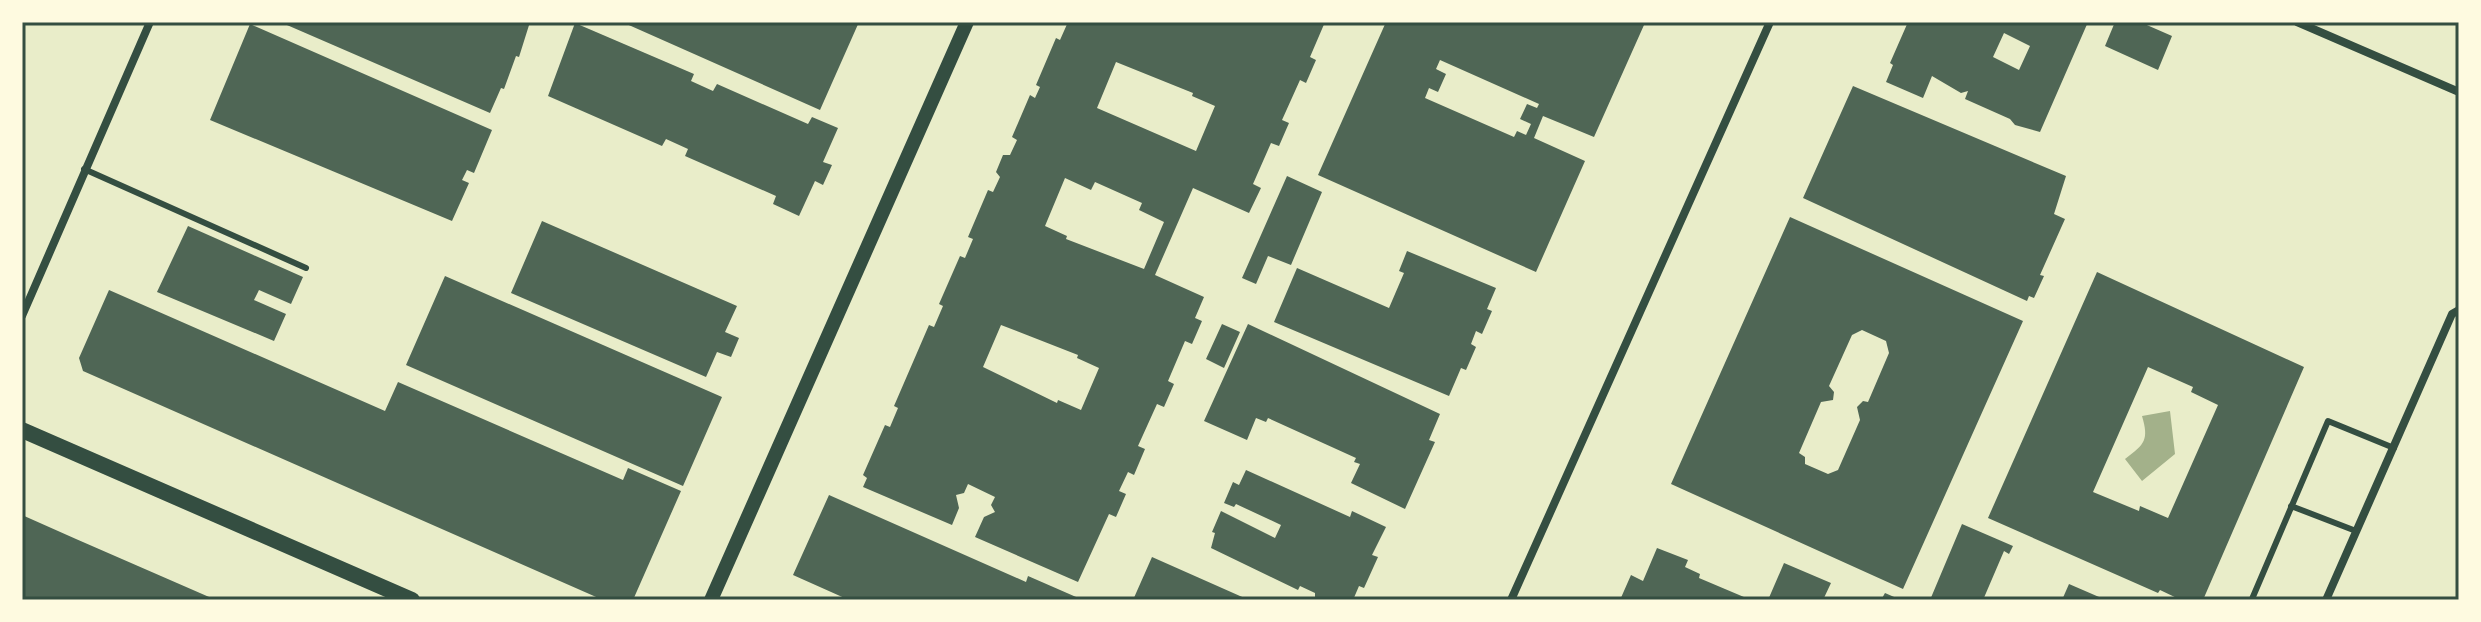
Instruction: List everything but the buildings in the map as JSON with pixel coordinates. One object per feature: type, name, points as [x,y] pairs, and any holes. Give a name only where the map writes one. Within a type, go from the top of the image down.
[{"type":"main road","points":[[22,430],[412,600]]},
{"type":"street","points":[[22,316],[150,22]]},
{"type":"street","points":[[711,600],[967,22]]},
{"type":"street","points":[[1511,600],[1770,22]]},
{"type":"street","points":[[2297,22],[2459,92]]},
{"type":"street","points":[[2326,600],[2452,314],[2459,310]]},
{"type":"lane","points":[[84,169],[306,268]]},
{"type":"lane","points":[[2255,600],[2252,599],[2328,421],[2394,448]]},
{"type":"lane","points":[[2291,506],[2356,531]]},
{"type":"shaded area","points":[[2170,411],[2175,454],[2142,481],[2125,459],[2144,441],[2142,416]]}]
